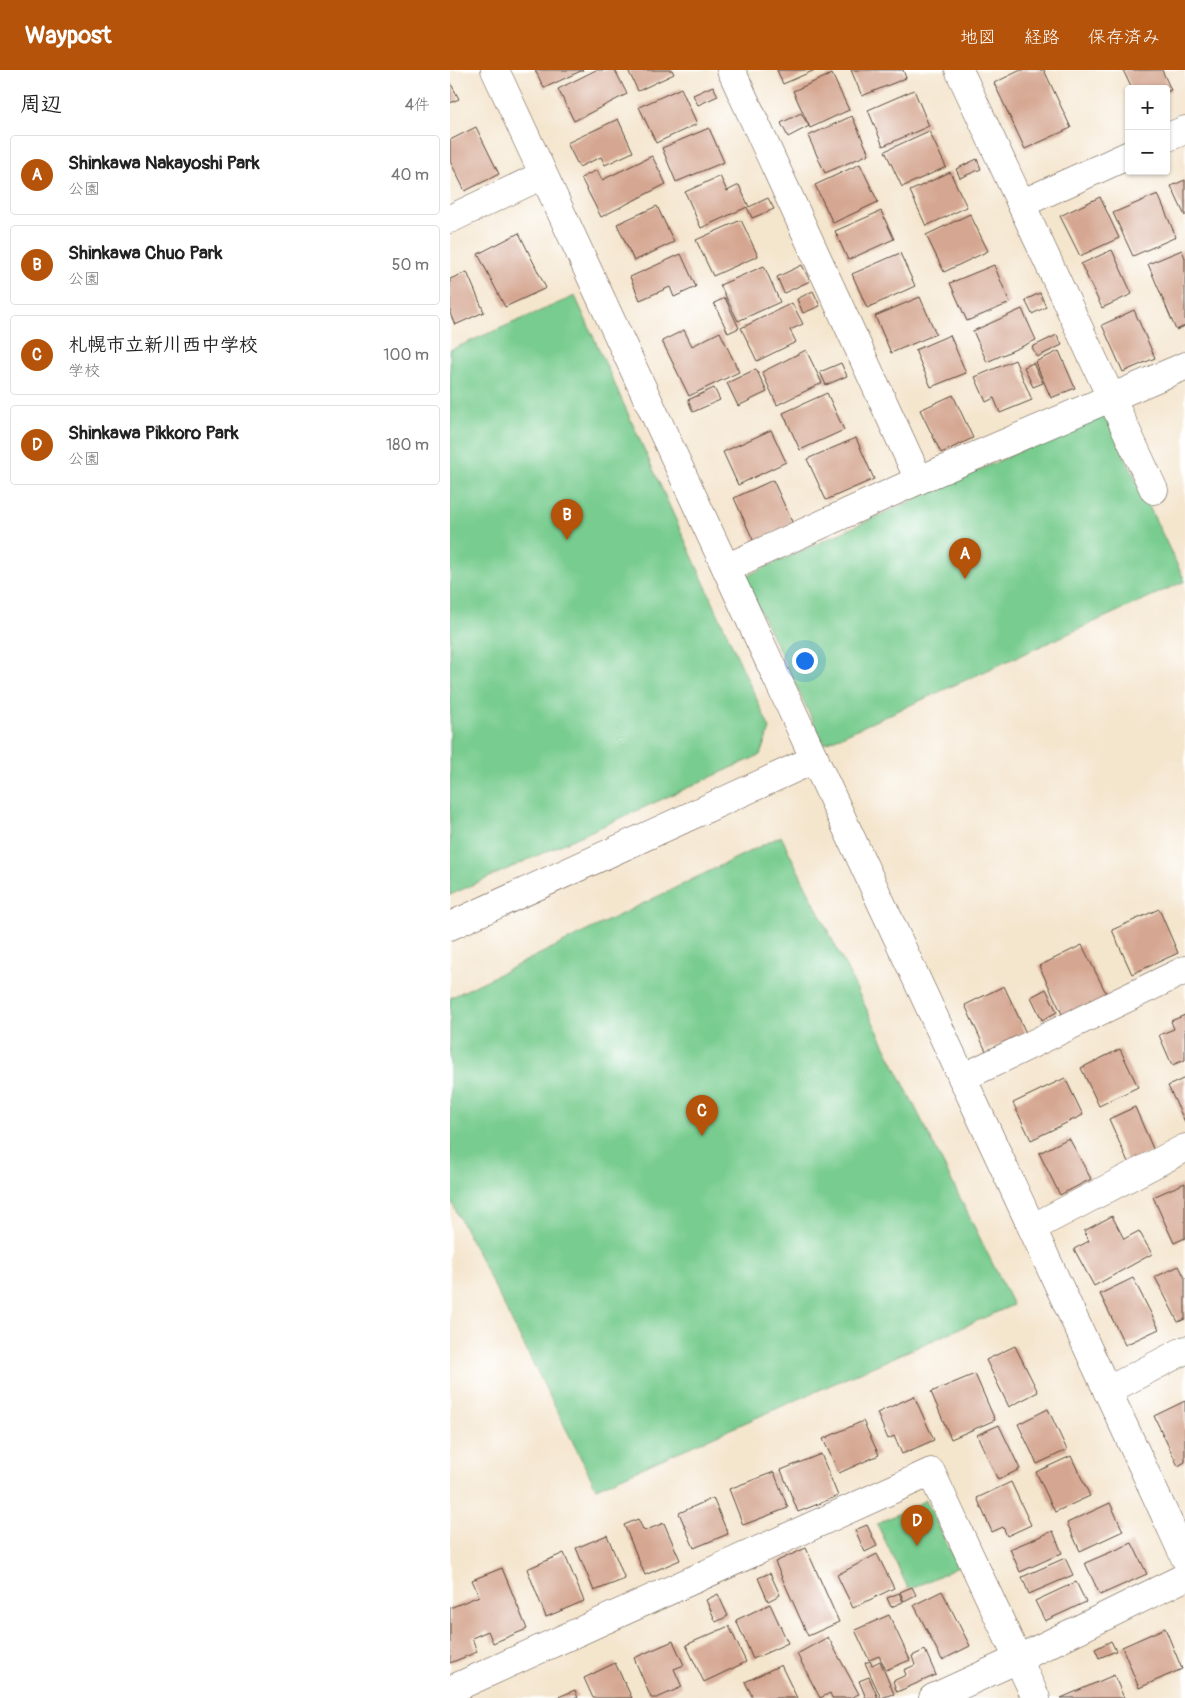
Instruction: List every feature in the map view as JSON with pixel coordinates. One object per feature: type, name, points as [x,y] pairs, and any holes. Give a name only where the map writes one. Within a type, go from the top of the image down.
[{"type":"street","points":[[495,70],[1185,1558]]},
{"type":"street","points":[[731,70],[919,480]]},
{"type":"street","points":[[959,70],[1154,490]]},
{"type":"street","points":[[1170,136],[1185,130]]},
{"type":"street","points":[[1021,204],[1125,158]]},
{"type":"street","points":[[450,219],[543,175]]},
{"type":"street","points":[[726,568],[919,480],[1185,366]]},
{"type":"street","points":[[450,926],[815,760]]},
{"type":"street","points":[[962,1078],[1185,970]]},
{"type":"street","points":[[1032,1228],[1185,1148]]},
{"type":"street","points":[[1107,1391],[1185,1350]]},
{"type":"street","points":[[450,1690],[931,1472],[1036,1698]]},
{"type":"street","points":[[933,1698],[1018,1659],[1185,1577]]},
{"type":"green space","points":[[575,296],[770,729],[760,755],[450,895],[450,350]]},
{"type":"green space","points":[[1104,413],[1185,581],[824,744],[744,577]]},
{"type":"green space","points":[[781,836],[1013,1305],[596,1488],[450,1199],[450,998]]},
{"type":"green space","points":[[926,1500],[958,1567],[909,1590],[877,1524]]},
{"type":"building","points":[[535,70],[583,70],[544,88]]},
{"type":"building","points":[[596,70],[615,70],[627,94],[574,121],[558,89]]},
{"type":"building","points":[[628,70],[672,70],[674,74],[638,91]]},
{"type":"building","points":[[777,70],[815,70],[783,84]]},
{"type":"building","points":[[851,70],[903,70],[906,78],[862,96]]},
{"type":"building","points":[[1021,70],[1044,70],[1071,128],[1025,149],[994,83]]},
{"type":"building","points":[[1123,70],[1162,70],[1169,85],[1130,85]]},
{"type":"building","points":[[832,74],[849,110],[810,128],[793,91]]},
{"type":"building","points":[[450,82],[459,99],[450,103]]},
{"type":"building","points":[[713,86],[718,96],[698,105],[693,95]]},
{"type":"building","points":[[681,88],[697,124],[656,143],[639,107]]},
{"type":"building","points":[[914,90],[929,126],[883,146],[868,110]]},
{"type":"building","points":[[801,113],[809,126],[788,137],[781,123]]},
{"type":"building","points":[[852,116],[869,154],[825,173],[808,136]]},
{"type":"building","points":[[618,119],[633,152],[605,165],[601,157],[579,167],[567,143]]},
{"type":"building","points":[[476,127],[499,174],[465,191],[450,161],[450,140]]},
{"type":"building","points":[[709,128],[724,162],[676,182],[662,148]]},
{"type":"building","points":[[929,131],[946,167],[902,187],[885,151]]},
{"type":"building","points":[[652,156],[666,184],[601,217],[581,178],[597,170],[602,180]]},
{"type":"building","points":[[977,159],[981,169],[960,178],[956,169]]},
{"type":"building","points":[[860,164],[878,202],[833,223],[815,185]]},
{"type":"building","points":[[950,172],[967,207],[926,226],[910,191]]},
{"type":"building","points":[[720,176],[727,191],[739,185],[749,207],[768,198],[774,209],[752,218],[747,207],[701,228],[685,192]]},
{"type":"building","points":[[1185,180],[1185,216],[1171,186]]},
{"type":"building","points":[[1158,194],[1176,237],[1133,256],[1113,213]]},
{"type":"building","points":[[1100,197],[1119,238],[1080,256],[1060,216]]},
{"type":"building","points":[[657,206],[674,242],[634,261],[617,224]]},
{"type":"building","points":[[881,211],[894,239],[848,260],[835,231]]},
{"type":"building","points":[[970,214],[988,251],[944,272],[926,235]]},
{"type":"building","points":[[741,220],[758,256],[713,276],[696,240]]},
{"type":"building","points":[[519,233],[546,288],[505,307],[478,254]]},
{"type":"building","points":[[1112,250],[1132,294],[1102,308],[1081,264]]},
{"type":"building","points":[[1182,250],[1185,258],[1185,326],[1176,330],[1148,264]]},
{"type":"building","points":[[900,253],[915,286],[867,308],[852,274]]},
{"type":"building","points":[[681,254],[696,287],[674,297],[670,287],[640,300],[630,277]]},
{"type":"building","points":[[802,265],[810,281],[784,293],[777,277]]},
{"type":"building","points":[[994,265],[1010,303],[967,321],[950,283]]},
{"type":"building","points":[[764,266],[780,302],[738,321],[720,285]]},
{"type":"building","points":[[467,272],[484,312],[455,325],[450,313],[450,279]]},
{"type":"building","points":[[813,291],[820,306],[803,313],[797,299]]},
{"type":"building","points":[[1040,293],[1046,307],[1032,314],[1025,300]]},
{"type":"building","points":[[920,297],[936,334],[891,353],[875,316]]},
{"type":"building","points":[[725,298],[739,328],[728,333],[714,303]]},
{"type":"building","points":[[792,303],[803,324],[790,330],[796,342],[757,361],[741,328]]},
{"type":"building","points":[[1022,309],[1036,340],[987,362],[973,331]]},
{"type":"building","points":[[1134,310],[1155,358],[1123,372],[1102,325]]},
{"type":"building","points":[[684,330],[692,346],[720,332],[739,372],[689,396],[662,341]]},
{"type":"building","points":[[950,335],[966,373],[931,387],[915,350]]},
{"type":"building","points":[[1057,335],[1062,345],[1037,357],[1032,347]]},
{"type":"building","points":[[806,350],[822,383],[777,405],[762,372]]},
{"type":"building","points":[[1059,351],[1075,388],[1051,398],[1035,362]]},
{"type":"building","points":[[1015,360],[1032,400],[1000,413],[994,398],[986,402],[975,377]]},
{"type":"building","points":[[841,363],[847,376],[826,385],[820,372]]},
{"type":"building","points":[[1033,363],[1043,383],[1033,387],[1024,367]]},
{"type":"building","points":[[756,369],[767,392],[738,406],[727,383]]},
{"type":"building","points":[[714,388],[720,400],[693,412],[688,400]]},
{"type":"building","points":[[827,393],[844,430],[800,450],[783,413]]},
{"type":"building","points":[[953,395],[973,438],[941,453],[920,410]]},
{"type":"building","points":[[771,430],[786,462],[738,485],[723,452]]},
{"type":"building","points":[[856,438],[874,479],[826,500],[807,459]]},
{"type":"building","points":[[773,480],[793,524],[754,542],[734,498]]},
{"type":"building","points":[[1159,909],[1178,953],[1132,974],[1112,930]]},
{"type":"building","points":[[1082,945],[1108,997],[1064,1018],[1039,966]]},
{"type":"building","points":[[1004,986],[1026,1033],[986,1051],[965,1005]]},
{"type":"building","points":[[1046,989],[1057,1012],[1042,1020],[1031,997]]},
{"type":"building","points":[[1185,1015],[1185,1060],[1172,1065],[1159,1035],[1174,1029],[1171,1021]]},
{"type":"building","points":[[1120,1049],[1138,1087],[1099,1106],[1081,1068]]},
{"type":"building","points":[[1065,1078],[1083,1115],[1031,1140],[1013,1103]]},
{"type":"building","points":[[1185,1078],[1185,1122],[1168,1086]]},
{"type":"building","points":[[1135,1107],[1154,1151],[1128,1162],[1109,1119]]},
{"type":"building","points":[[1069,1138],[1091,1179],[1060,1195],[1039,1153]]},
{"type":"building","points":[[1185,1183],[1185,1238],[1174,1243],[1153,1197]]},
{"type":"building","points":[[1112,1216],[1124,1239],[1139,1231],[1152,1254],[1094,1286],[1074,1249],[1089,1241],[1084,1231]]},
{"type":"building","points":[[1179,1266],[1185,1278],[1185,1319],[1178,1322],[1155,1277]]},
{"type":"building","points":[[1133,1278],[1159,1329],[1125,1345],[1100,1294]]},
{"type":"building","points":[[1015,1346],[1038,1392],[1009,1407],[986,1360]]},
{"type":"building","points":[[975,1374],[995,1420],[951,1439],[931,1392]]},
{"type":"building","points":[[914,1396],[934,1440],[902,1454],[894,1436],[888,1439],[877,1413]]},
{"type":"building","points":[[1185,1401],[1185,1462],[1178,1466],[1154,1416]]},
{"type":"building","points":[[1048,1409],[1067,1450],[1037,1464],[1018,1424]]},
{"type":"building","points":[[863,1421],[879,1455],[839,1473],[823,1439]]},
{"type":"building","points":[[999,1425],[1020,1469],[998,1480],[977,1435]]},
{"type":"building","points":[[821,1454],[838,1496],[798,1512],[781,1470]]},
{"type":"building","points":[[1071,1456],[1090,1496],[1055,1512],[1036,1472]]},
{"type":"building","points":[[774,1472],[788,1508],[743,1525],[729,1489]]},
{"type":"building","points":[[1011,1482],[1031,1525],[1007,1536],[1003,1527],[992,1532],[977,1498]]},
{"type":"building","points":[[713,1498],[728,1534],[694,1548],[679,1513]]},
{"type":"building","points":[[1110,1503],[1123,1531],[1080,1551],[1067,1523]]},
{"type":"building","points":[[638,1519],[644,1531],[664,1523],[680,1560],[645,1575],[624,1525]]},
{"type":"building","points":[[867,1525],[877,1546],[865,1552],[855,1530]]},
{"type":"building","points":[[1053,1531],[1062,1553],[1020,1572],[1010,1549]]},
{"type":"building","points":[[607,1535],[625,1579],[594,1591],[576,1548]]},
{"type":"building","points":[[1132,1543],[1147,1574],[1100,1595],[1085,1563]]},
{"type":"building","points":[[806,1548],[839,1622],[808,1636],[775,1562]]},
{"type":"building","points":[[564,1553],[584,1601],[546,1617],[527,1569]]},
{"type":"building","points":[[877,1554],[894,1588],[853,1608],[837,1575]]},
{"type":"building","points":[[1065,1558],[1073,1575],[1029,1594],[1022,1577]]},
{"type":"building","points":[[502,1568],[527,1629],[493,1643],[488,1631],[472,1638],[477,1652],[450,1663],[450,1608],[479,1596],[472,1580]]},
{"type":"building","points":[[770,1573],[780,1595],[768,1601],[758,1578]]},
{"type":"building","points":[[1076,1582],[1086,1602],[1045,1621],[1035,1601]]},
{"type":"building","points":[[912,1587],[916,1595],[904,1601],[900,1592]]},
{"type":"building","points":[[942,1591],[970,1646],[942,1660],[914,1605]]},
{"type":"building","points":[[899,1593],[903,1602],[891,1607],[887,1598]]},
{"type":"building","points":[[718,1594],[728,1616],[716,1622],[706,1600]]},
{"type":"building","points":[[770,1604],[788,1643],[753,1659],[736,1620]]},
{"type":"building","points":[[889,1615],[910,1660],[886,1670],[879,1656],[869,1660],[855,1630]]},
{"type":"building","points":[[729,1626],[746,1662],[704,1682],[686,1645]]},
{"type":"building","points":[[1165,1628],[1182,1669],[1139,1688],[1122,1647]]},
{"type":"building","points":[[828,1637],[859,1694],[850,1698],[832,1698],[830,1693],[820,1698],[797,1654]]},
{"type":"building","points":[[673,1641],[684,1665],[674,1669],[682,1687],[657,1698],[651,1698],[634,1658]]},
{"type":"building","points":[[1111,1641],[1116,1651],[1099,1658],[1095,1649]]},
{"type":"building","points":[[925,1650],[936,1675],[897,1692],[893,1681],[906,1675],[904,1670],[915,1665],[912,1656]]},
{"type":"building","points":[[870,1661],[872,1665],[880,1661],[894,1694],[881,1698],[865,1663]]},
{"type":"building","points":[[615,1663],[632,1698],[593,1698],[584,1678]]},
{"type":"building","points":[[781,1665],[797,1698],[753,1698],[745,1682]]},
{"type":"building","points":[[1114,1675],[1124,1698],[1061,1698]]},
{"type":"building","points":[[869,1677],[878,1698],[866,1698],[859,1681]]},
{"type":"building","points":[[575,1690],[578,1698],[556,1698]]},
{"type":"place","name":"Shinkawa Chuo Park","points":[[567,540]]},
{"type":"place","name":"Shinkawa Nakayoshi Park","points":[[965,579]]},
{"type":"place","name":"札幌市立新川西中学校","points":[[702,1136]]},
{"type":"place","name":"Shinkawa Pikkoro Park","points":[[917,1546]]}]
